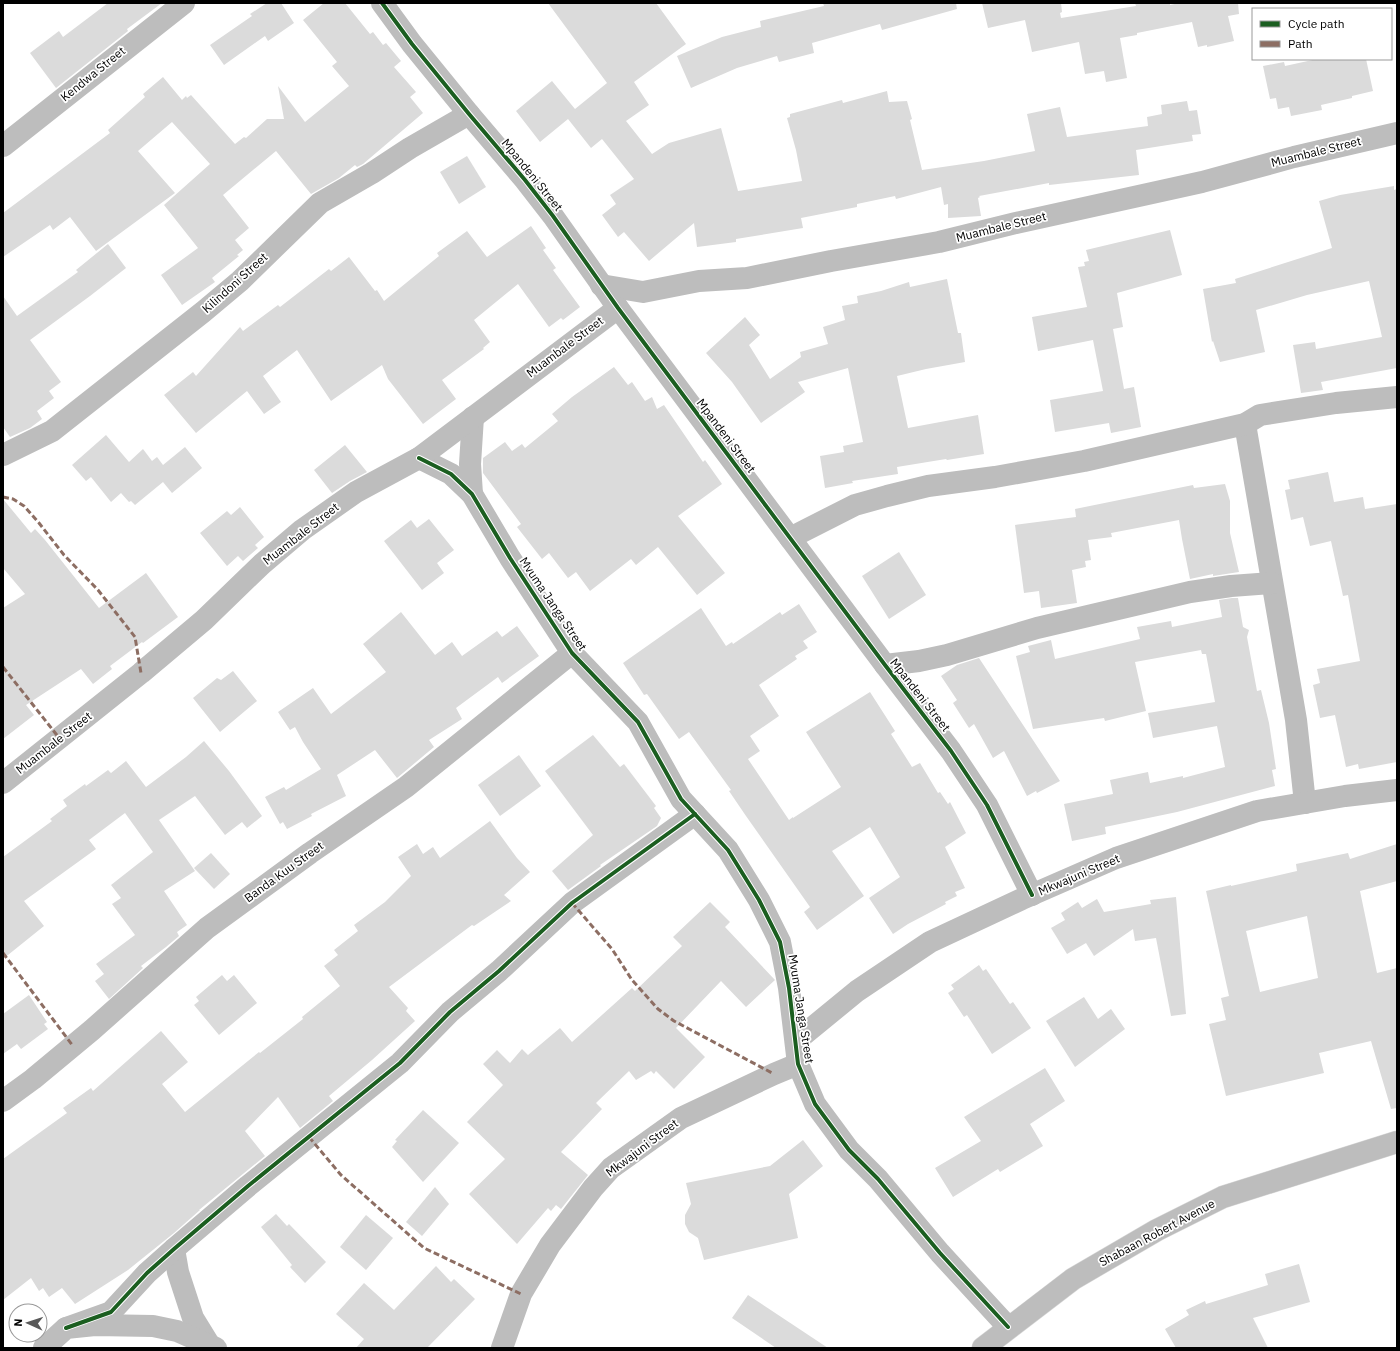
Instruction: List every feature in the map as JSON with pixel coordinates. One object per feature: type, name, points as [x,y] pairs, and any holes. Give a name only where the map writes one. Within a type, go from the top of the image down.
[{"type":"street","name":"Kendwa Street","points":[[3,146],[184,3]]},
{"type":"street","name":"Mpandeni Street","points":[[382,3],[412,44],[553,216],[601,286],[951,751],[987,805],[1032,895]]},
{"type":"street","name":"Kilindoni Street","points":[[3,455],[52,431],[204,312],[240,281],[320,203],[469,114]]},
{"type":"street","name":"Muambale Street","points":[[601,286],[643,292],[699,281],[747,278],[831,261],[939,242],[1016,223],[1202,182],[1294,157],[1397,133]]},
{"type":"street","name":"Muambale Street","points":[[3,783],[142,673],[204,620],[262,564],[302,530],[356,492],[419,458],[618,308]]},
{"type":"street","points":[[790,538],[855,505],[928,486],[995,477],[1084,461],[1245,424],[1260,415],[1336,403],[1397,397]]},
{"type":"street","points":[[472,494],[470,464],[473,417]]},
{"type":"street","points":[[1245,424],[1296,720],[1305,803]]},
{"type":"street","name":"Mvuma Janga Street","points":[[419,458],[451,474],[472,494],[510,558],[572,653],[638,722],[681,799],[728,850],[759,900],[780,942],[789,988],[798,1064],[815,1104],[849,1150],[878,1179],[940,1253],[1008,1327]]},
{"type":"street","points":[[885,665],[919,661],[947,655],[1037,628],[1190,592],[1230,586],[1272,583]]},
{"type":"street","name":"Banda Kuu Street","points":[[3,1101],[33,1079],[92,1030],[207,928],[310,852],[406,787],[572,653]]},
{"type":"street","name":"Mkwajuni Street","points":[[796,1041],[858,991],[930,942],[1032,895],[1123,856],[1257,811],[1345,796],[1397,790]]},
{"type":"street","points":[[44,1348],[66,1328],[111,1312],[147,1273],[174,1249],[254,1181],[400,1063],[450,1012],[499,971],[572,903],[695,814]]},
{"type":"street","name":"Mkwajuni Street","points":[[502,1348],[521,1294],[550,1245],[593,1188],[611,1168],[681,1118],[798,1064]]},
{"type":"street","name":"Shabaan Robert Avenue","points":[[983,1348],[1008,1327],[1073,1279],[1157,1230],[1223,1197],[1397,1142]]},
{"type":"street","points":[[174,1249],[178,1272],[193,1318],[213,1346]]},
{"type":"street","points":[[66,1328],[95,1325],[153,1326],[177,1331],[213,1346]]},
{"type":"building","points":[[108,3],[162,3],[127,29],[128,31],[56,88],[30,53],[59,31],[63,37]]},
{"type":"building","points":[[267,3],[281,3],[294,23],[268,41],[265,36],[224,65],[210,45],[252,16],[250,14]]},
{"type":"building","points":[[324,3],[345,3],[370,34],[373,32],[383,45],[386,43],[401,61],[394,67],[416,92],[410,97],[423,113],[363,164],[357,167],[355,165],[339,178],[311,194],[276,151],[223,195],[249,228],[235,240],[243,250],[237,255],[239,256],[212,278],[215,282],[182,305],[161,275],[198,248],[164,205],[210,164],[172,122],[138,151],[175,193],[96,251],[70,217],[53,230],[50,225],[3,257],[3,213],[110,133],[108,130],[145,97],[143,94],[163,77],[182,100],[186,96],[187,98],[191,95],[235,144],[244,137],[246,138],[267,119],[284,119],[278,86],[305,122],[349,86],[332,66],[337,62],[303,20]]},
{"type":"building","points":[[548,3],[656,3],[686,44],[634,82],[649,105],[626,121],[652,154],[669,143],[721,128],[738,191],[802,181],[796,150],[787,118],[790,117],[790,114],[842,100],[843,103],[887,91],[889,102],[907,101],[922,170],[984,161],[1035,151],[1027,114],[1060,107],[1067,137],[1148,126],[1147,117],[1162,114],[1161,105],[1187,101],[1189,111],[1197,110],[1201,134],[1192,135],[1193,141],[1136,150],[1139,175],[1049,185],[1049,183],[979,196],[981,216],[948,218],[948,204],[944,205],[941,187],[896,199],[895,196],[857,204],[857,207],[801,218],[803,228],[736,239],[736,242],[697,247],[694,223],[649,261],[624,232],[618,237],[602,215],[616,204],[610,195],[634,179],[602,139],[591,148],[568,119],[540,142],[516,111],[552,81],[575,109],[607,83]]},
{"type":"building","points":[[823,3],[956,3],[957,9],[882,30],[880,24],[812,43],[814,53],[779,62],[777,56],[737,68],[691,88],[677,56],[722,37],[761,27],[760,21],[824,6]]},
{"type":"building","points":[[982,3],[1061,3],[1061,18],[1136,6],[1135,3],[1170,3],[1170,5],[1179,3],[1238,3],[1239,14],[1228,16],[1234,41],[1207,47],[1207,45],[1198,47],[1192,22],[1120,38],[1127,78],[1106,82],[1104,71],[1085,74],[1079,42],[1032,52],[1025,20],[988,28]]},
{"type":"building","points":[[1312,60],[1366,60],[1373,91],[1352,96],[1352,98],[1321,105],[1322,110],[1291,116],[1289,107],[1278,109],[1276,98],[1270,99],[1263,66],[1284,62],[1285,66]]},
{"type":"building","points":[[467,156],[486,187],[459,204],[440,172]]},
{"type":"building","points":[[1394,186],[1394,190],[1397,189],[1397,368],[1321,382],[1323,390],[1301,393],[1293,345],[1315,342],[1316,349],[1382,337],[1369,281],[1307,295],[1256,310],[1265,352],[1220,362],[1213,341],[1212,342],[1203,289],[1236,283],[1235,279],[1332,248],[1319,201],[1340,195]]},
{"type":"building","points":[[531,226],[546,248],[543,250],[556,268],[553,270],[580,307],[563,320],[561,318],[549,327],[518,284],[474,320],[490,342],[483,348],[484,349],[442,380],[456,399],[423,424],[388,379],[382,365],[331,401],[297,350],[263,376],[281,402],[264,414],[247,391],[196,433],[164,395],[193,372],[196,376],[240,327],[243,331],[278,305],[280,307],[329,269],[331,271],[349,257],[375,291],[377,290],[384,301],[439,256],[437,253],[467,231],[487,257]]},
{"type":"building","points":[[1170,230],[1182,275],[1117,293],[1123,327],[1113,329],[1124,389],[1134,387],[1141,427],[1111,433],[1109,423],[1055,432],[1050,400],[1103,391],[1093,340],[1038,351],[1032,317],[1087,307],[1078,267],[1085,266],[1084,262],[1089,261],[1086,250]]},
{"type":"building","points":[[108,244],[126,268],[30,340],[61,382],[49,391],[54,398],[37,411],[42,419],[30,428],[10,437],[3,427],[3,296],[17,316],[78,272],[76,270]]},
{"type":"building","points":[[947,279],[958,333],[961,333],[965,362],[897,376],[908,428],[978,415],[984,454],[897,467],[898,474],[852,481],[853,483],[825,488],[820,456],[844,452],[843,446],[863,442],[848,368],[798,382],[805,392],[761,423],[732,382],[706,353],[745,317],[760,335],[749,345],[770,379],[801,357],[800,352],[828,344],[823,327],[845,320],[842,306],[858,303],[857,296],[881,291],[909,282],[910,287]]},
{"type":"building","points":[[614,367],[628,385],[632,382],[645,401],[652,397],[657,409],[664,405],[703,462],[705,460],[722,484],[678,516],[725,573],[697,595],[658,547],[636,565],[631,559],[590,591],[576,572],[568,578],[549,553],[542,559],[517,527],[521,524],[483,473],[483,458],[505,442],[512,451],[522,444],[525,448],[558,421],[552,414],[572,397]]},
{"type":"building","points":[[106,435],[129,462],[143,449],[152,461],[157,457],[163,465],[185,447],[202,468],[172,493],[163,482],[135,505],[131,501],[129,502],[121,493],[111,502],[91,477],[86,481],[72,465]]},
{"type":"building","points":[[345,445],[367,472],[332,493],[314,470]]},
{"type":"building","points":[[1328,472],[1334,502],[1363,497],[1365,509],[1397,504],[1397,762],[1359,769],[1358,764],[1346,767],[1335,715],[1320,718],[1313,685],[1320,683],[1317,669],[1360,661],[1348,595],[1343,596],[1331,541],[1310,546],[1303,517],[1291,520],[1285,490],[1290,489],[1288,480]]},
{"type":"building","points":[[1225,484],[1230,501],[1230,533],[1239,572],[1213,576],[1213,574],[1190,579],[1179,520],[1111,533],[1112,537],[1088,540],[1091,560],[1085,561],[1086,567],[1072,570],[1077,603],[1041,608],[1039,591],[1024,593],[1015,525],[1076,517],[1075,509],[1193,485],[1194,488]]},
{"type":"building","points":[[3,499],[31,533],[35,529],[45,540],[99,608],[146,573],[178,617],[110,666],[112,669],[93,684],[81,669],[26,705],[34,715],[3,739],[3,608],[25,594],[3,568]]},
{"type":"building","points":[[240,507],[264,537],[255,545],[258,548],[243,561],[238,556],[227,566],[200,533],[227,511],[231,515]]},
{"type":"building","points":[[429,519],[454,550],[437,563],[444,573],[422,590],[384,541],[411,520],[417,528]]},
{"type":"building","points":[[899,552],[926,595],[889,619],[862,576]]},
{"type":"building","points":[[1238,598],[1243,627],[1249,630],[1247,637],[1257,691],[1261,690],[1269,723],[1276,769],[1272,770],[1275,786],[1177,812],[1105,827],[1106,834],[1072,841],[1064,804],[1113,794],[1110,780],[1148,772],[1150,783],[1183,776],[1183,778],[1225,767],[1217,726],[1153,738],[1148,713],[1215,702],[1206,654],[1202,654],[1201,650],[1135,662],[1146,711],[1105,721],[1104,718],[1033,729],[1016,656],[1030,652],[1028,646],[1051,640],[1055,659],[1140,639],[1137,627],[1171,621],[1172,627],[1222,617],[1219,600]]},
{"type":"building","points":[[799,604],[817,632],[803,641],[808,648],[795,656],[797,659],[759,685],[779,716],[750,736],[760,751],[748,759],[789,820],[841,787],[806,732],[870,692],[895,731],[891,734],[912,767],[920,763],[938,793],[940,792],[948,804],[950,802],[966,833],[945,847],[965,888],[955,892],[957,896],[945,902],[946,904],[908,924],[893,934],[869,898],[900,877],[870,827],[832,851],[864,896],[817,930],[804,912],[810,907],[729,791],[731,790],[689,732],[679,739],[647,694],[644,695],[623,663],[701,608],[726,646],[732,642],[733,644],[780,612],[782,615]]},
{"type":"building","points":[[401,612],[435,655],[452,642],[462,656],[497,631],[502,637],[517,626],[539,656],[502,683],[498,677],[456,708],[462,719],[429,740],[434,747],[397,778],[375,750],[337,775],[346,796],[311,814],[312,816],[287,829],[283,822],[280,824],[265,797],[284,787],[286,790],[321,769],[295,727],[290,730],[278,712],[313,688],[331,714],[386,672],[363,644]]},
{"type":"building","points":[[979,658],[1060,781],[1037,793],[1036,791],[1027,796],[1004,751],[993,758],[974,724],[969,728],[953,703],[957,700],[941,676],[957,665]]},
{"type":"building","points":[[233,671],[257,701],[220,732],[193,698],[217,678],[221,680]]},
{"type":"building","points":[[593,735],[620,767],[624,764],[656,806],[654,808],[661,818],[657,826],[600,865],[601,866],[568,890],[552,871],[593,835],[545,771]]},
{"type":"building","points":[[204,741],[229,771],[262,816],[247,828],[242,822],[225,835],[195,796],[159,820],[195,871],[164,891],[187,925],[177,932],[179,936],[141,966],[143,968],[109,999],[95,981],[104,974],[96,964],[135,935],[112,904],[121,898],[111,885],[153,852],[125,813],[89,840],[96,849],[24,901],[44,926],[3,959],[3,857],[52,821],[50,819],[67,806],[63,800],[108,770],[111,773],[126,761],[146,787],[186,757]]},
{"type":"building","points":[[519,755],[541,786],[500,816],[478,785]]},
{"type":"building","points":[[490,821],[517,858],[530,872],[504,895],[511,901],[474,926],[472,925],[389,987],[408,1008],[406,1011],[415,1021],[329,1096],[333,1101],[300,1128],[278,1097],[245,1131],[265,1156],[128,1270],[75,1304],[62,1288],[49,1297],[43,1288],[39,1291],[31,1278],[3,1300],[3,1159],[67,1113],[63,1108],[91,1088],[93,1091],[161,1031],[188,1062],[162,1084],[185,1112],[259,1052],[260,1053],[303,1019],[302,1017],[340,986],[324,966],[338,955],[334,950],[358,931],[354,925],[385,902],[411,876],[398,857],[417,844],[423,854],[433,847],[440,858]]},
{"type":"building","points":[[1397,844],[1397,881],[1360,891],[1377,973],[1397,968],[1397,1108],[1391,1109],[1371,1041],[1319,1053],[1324,1073],[1226,1096],[1209,1024],[1226,1020],[1221,998],[1229,996],[1206,891],[1297,871],[1296,864],[1348,853],[1350,859]],"holes":[[[1307,916],[1318,978],[1260,992],[1246,931]]]},
{"type":"building","points":[[211,853],[230,874],[214,889],[194,868]]},
{"type":"building","points":[[1176,897],[1186,1014],[1171,1016],[1156,938],[1135,941],[1133,929],[1094,956],[1086,943],[1067,954],[1051,928],[1065,920],[1061,913],[1078,902],[1082,908],[1097,899],[1104,912],[1151,904],[1150,900]]},
{"type":"building","points":[[710,902],[730,922],[725,927],[775,980],[746,1007],[721,981],[676,1028],[705,1057],[674,1089],[656,1071],[654,1074],[651,1071],[636,1080],[629,1071],[596,1103],[602,1109],[561,1152],[588,1175],[561,1209],[556,1205],[551,1211],[548,1208],[517,1244],[469,1194],[505,1159],[467,1122],[503,1085],[483,1064],[497,1050],[510,1063],[522,1049],[528,1055],[560,1028],[572,1042],[632,988],[635,991],[682,946],[673,937]]},
{"type":"building","points":[[979,965],[983,971],[986,969],[1010,1004],[1013,1002],[1031,1028],[992,1054],[967,1015],[964,1017],[948,993],[954,989],[951,985]]},
{"type":"building","points":[[222,975],[227,981],[234,975],[257,1003],[219,1035],[194,1005],[199,1001],[196,997]]},
{"type":"building","points":[[29,995],[47,1022],[44,1024],[48,1029],[21,1049],[17,1044],[3,1054],[3,1014]]},
{"type":"building","points":[[1084,997],[1098,1019],[1111,1009],[1125,1029],[1075,1067],[1046,1021]]},
{"type":"building","points":[[1045,1068],[1065,1101],[1030,1124],[1043,1146],[1000,1172],[998,1169],[953,1197],[935,1168],[981,1141],[964,1117]]},
{"type":"building","points":[[423,1110],[459,1143],[423,1182],[392,1147],[397,1141],[395,1140]]},
{"type":"building","points":[[803,1140],[823,1166],[789,1194],[798,1238],[704,1260],[698,1238],[689,1232],[685,1224],[685,1215],[691,1204],[686,1183],[770,1166]]},
{"type":"building","points":[[435,1187],[449,1204],[422,1236],[406,1222]]},
{"type":"building","points":[[276,1214],[287,1226],[289,1224],[326,1262],[305,1283],[290,1267],[292,1265],[261,1227]]},
{"type":"building","points":[[366,1215],[393,1238],[366,1270],[340,1247]]},
{"type":"building","points":[[1299,1264],[1310,1302],[1253,1318],[1268,1348],[1176,1348],[1165,1329],[1189,1315],[1186,1310],[1205,1301],[1206,1304],[1268,1285],[1265,1274]]},
{"type":"building","points":[[436,1266],[451,1282],[454,1279],[475,1299],[427,1348],[356,1348],[364,1339],[336,1314],[364,1283],[394,1310]]},
{"type":"building","points":[[748,1295],[828,1348],[776,1348],[732,1318]]},
{"type":"marked path","points":[[3,497],[13,499],[24,506],[64,555],[98,590],[135,637],[141,673]]},
{"type":"marked path","points":[[3,667],[60,739]]},
{"type":"marked path","points":[[572,903],[612,949],[632,980],[658,1009],[674,1021],[774,1074]]},
{"type":"marked path","points":[[3,953],[73,1046]]},
{"type":"marked path","points":[[309,1137],[341,1175],[424,1248],[521,1294]]},
{"type":"cycle path","points":[[382,3],[412,44],[553,216],[618,308],[951,751],[987,805],[1032,895]]},
{"type":"cycle path","points":[[419,458],[451,474],[472,494],[510,558],[572,653],[638,722],[681,799],[728,850],[759,900],[780,942],[789,988],[798,1064],[815,1104],[849,1150],[878,1179],[940,1253],[1008,1327]]},
{"type":"cycle path","points":[[66,1328],[111,1312],[147,1273],[174,1249],[248,1186],[400,1063],[450,1012],[499,971],[572,903],[695,814]]}]
